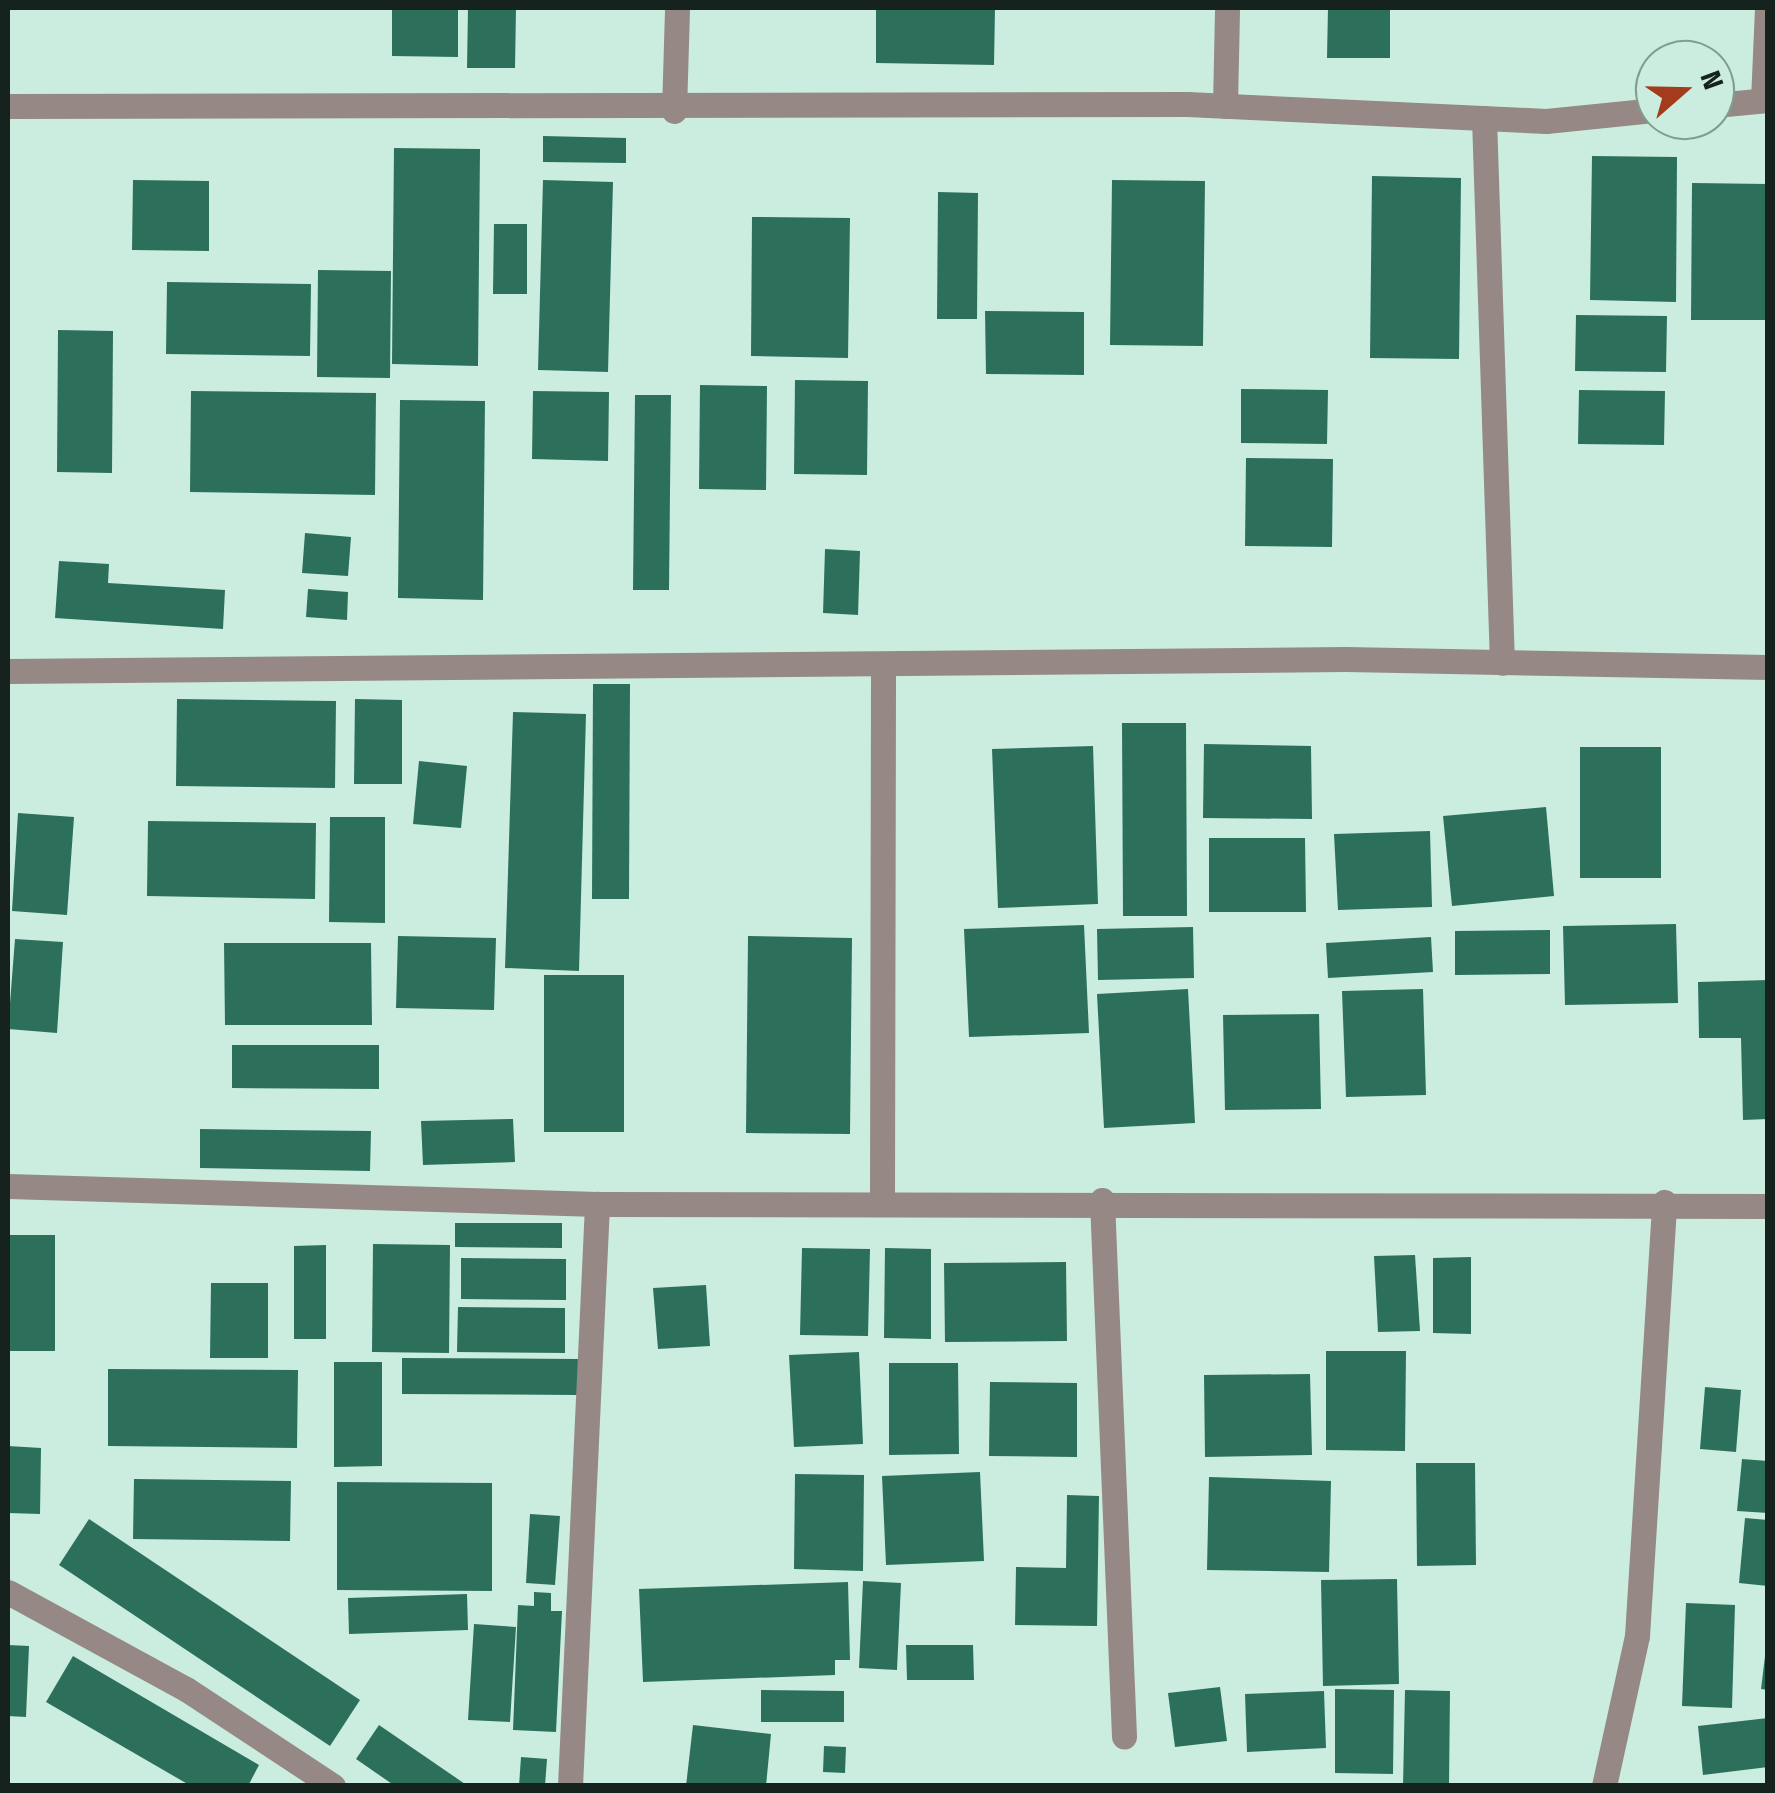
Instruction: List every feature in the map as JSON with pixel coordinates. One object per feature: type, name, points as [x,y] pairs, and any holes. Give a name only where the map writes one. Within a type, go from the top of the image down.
[{"type":"street","points":[[674,112],[677,8]]},
{"type":"street","points":[[1225,106],[1227,8]]},
{"type":"street","points":[[1735,102],[1765,100],[1767,8]]},
{"type":"street","points":[[8,106],[674,112],[1225,106],[1484,118],[1635,111]]},
{"type":"street","points":[[1484,118],[1502,662]]},
{"type":"street","points":[[8,671],[1502,662],[1768,667]]},
{"type":"street","points":[[882,1199],[883,666]]},
{"type":"street","points":[[8,1186],[597,1204],[882,1199],[1664,1202],[1768,1206]]},
{"type":"street","points":[[1102,1200],[1124,1737]]},
{"type":"street","points":[[1604,1786],[1637,1636],[1664,1202]]},
{"type":"street","points":[[570,1786],[597,1204]]},
{"type":"street","points":[[8,1592],[186,1690],[333,1786]]},
{"type":"building","points":[[392,8],[458,8],[458,57],[392,56]]},
{"type":"building","points":[[468,8],[516,8],[515,68],[467,68]]},
{"type":"building","points":[[876,8],[995,8],[994,65],[876,63]]},
{"type":"building","points":[[1328,8],[1390,8],[1390,58],[1327,58]]},
{"type":"building","points":[[543,136],[626,138],[626,163],[543,162]]},
{"type":"building","points":[[394,148],[480,149],[478,366],[392,364]]},
{"type":"building","points":[[1592,156],[1677,157],[1676,302],[1590,300]]},
{"type":"building","points":[[1372,176],[1461,178],[1459,359],[1370,358]]},
{"type":"building","points":[[133,180],[209,181],[209,251],[132,250]]},
{"type":"building","points":[[543,180],[613,182],[608,372],[538,370]]},
{"type":"building","points":[[1112,180],[1205,181],[1203,346],[1110,345]]},
{"type":"building","points":[[1692,183],[1768,184],[1768,320],[1691,320]]},
{"type":"building","points":[[938,192],[978,193],[977,319],[937,319]]},
{"type":"building","points":[[752,217],[850,218],[848,358],[751,356]]},
{"type":"building","points":[[494,224],[527,224],[527,294],[493,294]]},
{"type":"building","points":[[318,270],[391,271],[390,378],[317,377]]},
{"type":"building","points":[[167,282],[311,284],[310,356],[166,354]]},
{"type":"building","points":[[985,311],[1084,312],[1084,375],[986,374]]},
{"type":"building","points":[[1576,315],[1667,316],[1666,372],[1575,371]]},
{"type":"building","points":[[58,330],[113,331],[112,473],[57,472]]},
{"type":"building","points":[[795,380],[868,381],[867,475],[794,474]]},
{"type":"building","points":[[700,385],[767,386],[766,490],[699,489]]},
{"type":"building","points":[[1241,389],[1328,390],[1327,444],[1241,443]]},
{"type":"building","points":[[1579,390],[1665,391],[1664,445],[1578,444]]},
{"type":"building","points":[[191,391],[376,393],[375,495],[190,492]]},
{"type":"building","points":[[533,391],[609,392],[608,461],[532,459]]},
{"type":"building","points":[[635,395],[671,395],[669,590],[633,590]]},
{"type":"building","points":[[400,400],[485,401],[483,600],[398,598]]},
{"type":"building","points":[[1246,458],[1333,459],[1332,547],[1245,546]]},
{"type":"building","points":[[305,533],[351,537],[348,576],[302,573]]},
{"type":"building","points":[[825,549],[860,551],[858,615],[823,613]]},
{"type":"building","points":[[59,561],[109,564],[108,583],[225,590],[223,629],[55,618]]},
{"type":"building","points":[[308,589],[348,592],[347,620],[306,617]]},
{"type":"building","points":[[593,684],[630,684],[629,899],[592,899]]},
{"type":"building","points":[[177,699],[336,701],[335,788],[176,786]]},
{"type":"building","points":[[355,699],[402,700],[402,784],[354,784]]},
{"type":"building","points":[[513,712],[586,714],[579,971],[505,968]]},
{"type":"building","points":[[1122,723],[1186,723],[1187,916],[1123,916]]},
{"type":"building","points":[[1204,744],[1311,746],[1312,819],[1203,818]]},
{"type":"building","points":[[1093,746],[1098,904],[998,908],[992,749]]},
{"type":"building","points":[[1580,747],[1661,747],[1661,878],[1580,878]]},
{"type":"building","points":[[419,761],[467,766],[461,828],[413,824]]},
{"type":"building","points":[[1546,807],[1554,896],[1452,906],[1443,816]]},
{"type":"building","points":[[18,813],[74,817],[67,915],[12,911]]},
{"type":"building","points":[[330,817],[385,817],[385,923],[329,922]]},
{"type":"building","points":[[148,821],[316,823],[315,899],[147,896]]},
{"type":"building","points":[[1430,831],[1432,907],[1338,910],[1334,834]]},
{"type":"building","points":[[1209,838],[1305,838],[1306,912],[1209,912]]},
{"type":"building","points":[[1676,924],[1678,1003],[1565,1005],[1563,926]]},
{"type":"building","points":[[1084,925],[1089,1033],[969,1037],[964,929]]},
{"type":"building","points":[[1193,927],[1194,978],[1098,980],[1097,929]]},
{"type":"building","points":[[1550,930],[1550,974],[1455,975],[1455,931]]},
{"type":"building","points":[[398,936],[496,938],[494,1010],[396,1008]]},
{"type":"building","points":[[748,936],[852,938],[850,1134],[746,1133]]},
{"type":"building","points":[[1431,937],[1433,972],[1328,978],[1326,943]]},
{"type":"building","points":[[15,939],[63,942],[57,1033],[8,1029]]},
{"type":"building","points":[[224,943],[371,943],[372,1025],[225,1025]]},
{"type":"building","points":[[544,975],[624,975],[624,1132],[544,1132]]},
{"type":"building","points":[[1768,980],[1768,1119],[1743,1120],[1741,1038],[1699,1038],[1698,982]]},
{"type":"building","points":[[1188,989],[1195,1123],[1104,1128],[1097,994]]},
{"type":"building","points":[[1423,989],[1426,1095],[1346,1097],[1342,991]]},
{"type":"building","points":[[1319,1014],[1321,1109],[1225,1110],[1223,1015]]},
{"type":"building","points":[[232,1045],[379,1045],[379,1089],[232,1088]]},
{"type":"building","points":[[513,1119],[515,1162],[423,1165],[421,1121]]},
{"type":"building","points":[[200,1129],[371,1131],[370,1171],[200,1168]]},
{"type":"building","points":[[455,1223],[562,1223],[562,1248],[455,1247]]},
{"type":"building","points":[[8,1235],[55,1235],[55,1351],[8,1351]]},
{"type":"building","points":[[373,1244],[450,1245],[449,1353],[372,1352]]},
{"type":"building","points":[[326,1245],[326,1339],[294,1339],[294,1246]]},
{"type":"building","points":[[802,1248],[870,1249],[868,1336],[800,1335]]},
{"type":"building","points":[[885,1248],[931,1249],[931,1339],[884,1338]]},
{"type":"building","points":[[1415,1255],[1420,1331],[1378,1332],[1374,1256]]},
{"type":"building","points":[[1471,1257],[1471,1334],[1433,1333],[1433,1258]]},
{"type":"building","points":[[461,1258],[566,1259],[566,1300],[461,1299]]},
{"type":"building","points":[[1066,1262],[1067,1341],[945,1342],[944,1263]]},
{"type":"building","points":[[211,1283],[268,1283],[268,1358],[210,1358]]},
{"type":"building","points":[[706,1285],[710,1346],[658,1349],[653,1288]]},
{"type":"building","points":[[458,1307],[565,1308],[565,1353],[457,1352]]},
{"type":"building","points":[[1326,1351],[1406,1351],[1405,1451],[1326,1450]]},
{"type":"building","points":[[859,1352],[863,1444],[794,1447],[789,1355]]},
{"type":"building","points":[[402,1358],[578,1359],[578,1395],[402,1394]]},
{"type":"building","points":[[334,1362],[382,1362],[382,1466],[334,1467]]},
{"type":"building","points":[[889,1363],[958,1363],[959,1454],[889,1455]]},
{"type":"building","points":[[108,1369],[298,1370],[297,1448],[108,1446]]},
{"type":"building","points":[[1310,1374],[1312,1455],[1205,1457],[1204,1375]]},
{"type":"building","points":[[990,1382],[1077,1383],[1077,1457],[989,1456]]},
{"type":"building","points":[[1705,1387],[1741,1390],[1736,1452],[1700,1449]]},
{"type":"building","points":[[8,1446],[41,1448],[40,1514],[8,1513]]},
{"type":"building","points":[[1742,1459],[1768,1461],[1768,1513],[1737,1511]]},
{"type":"building","points":[[1416,1463],[1475,1463],[1476,1565],[1417,1566]]},
{"type":"building","points":[[980,1472],[984,1561],[886,1565],[882,1476]]},
{"type":"building","points":[[795,1474],[864,1475],[863,1571],[794,1569]]},
{"type":"building","points":[[1209,1477],[1331,1481],[1329,1572],[1207,1570]]},
{"type":"building","points":[[134,1479],[291,1481],[290,1541],[133,1539]]},
{"type":"building","points":[[337,1482],[492,1483],[492,1591],[337,1590]]},
{"type":"building","points":[[1067,1495],[1099,1496],[1097,1626],[1015,1625],[1016,1567],[1066,1568]]},
{"type":"building","points":[[530,1514],[560,1516],[555,1585],[526,1583]]},
{"type":"building","points":[[1745,1518],[1768,1520],[1768,1586],[1739,1583]]},
{"type":"building","points":[[89,1519],[360,1700],[330,1746],[59,1565]]},
{"type":"building","points":[[1397,1579],[1399,1684],[1323,1686],[1321,1580]]},
{"type":"building","points":[[863,1581],[901,1583],[897,1670],[859,1668]]},
{"type":"building","points":[[848,1582],[850,1660],[835,1660],[835,1675],[643,1682],[639,1589]]},
{"type":"building","points":[[534,1592],[551,1593],[551,1611],[562,1611],[556,1732],[513,1730],[518,1605],[534,1606]]},
{"type":"building","points":[[467,1594],[468,1630],[349,1634],[348,1598]]},
{"type":"building","points":[[1686,1603],[1735,1605],[1732,1708],[1682,1706]]},
{"type":"building","points":[[474,1624],[516,1627],[510,1722],[468,1720]]},
{"type":"building","points":[[1768,1632],[1768,1690],[1761,1689]]},
{"type":"building","points":[[8,1645],[29,1646],[26,1717],[8,1716]]},
{"type":"building","points":[[906,1645],[973,1645],[974,1680],[907,1680]]},
{"type":"building","points":[[73,1656],[259,1765],[248,1786],[191,1786],[46,1702]]},
{"type":"building","points":[[1220,1687],[1227,1741],[1175,1747],[1168,1693]]},
{"type":"building","points":[[1335,1689],[1394,1690],[1393,1774],[1335,1773]]},
{"type":"building","points":[[761,1690],[844,1691],[844,1722],[761,1722]]},
{"type":"building","points":[[1405,1690],[1450,1691],[1449,1786],[1403,1786]]},
{"type":"building","points":[[1324,1691],[1326,1748],[1247,1752],[1245,1694]]},
{"type":"building","points":[[1768,1718],[1768,1767],[1703,1775],[1698,1726]]},
{"type":"building","points":[[379,1725],[468,1786],[395,1786],[356,1759]]},
{"type":"building","points":[[693,1725],[771,1734],[766,1786],[686,1786]]},
{"type":"building","points":[[824,1746],[846,1747],[845,1773],[823,1772]]},
{"type":"building","points":[[521,1757],[547,1759],[545,1786],[519,1786]]}]
